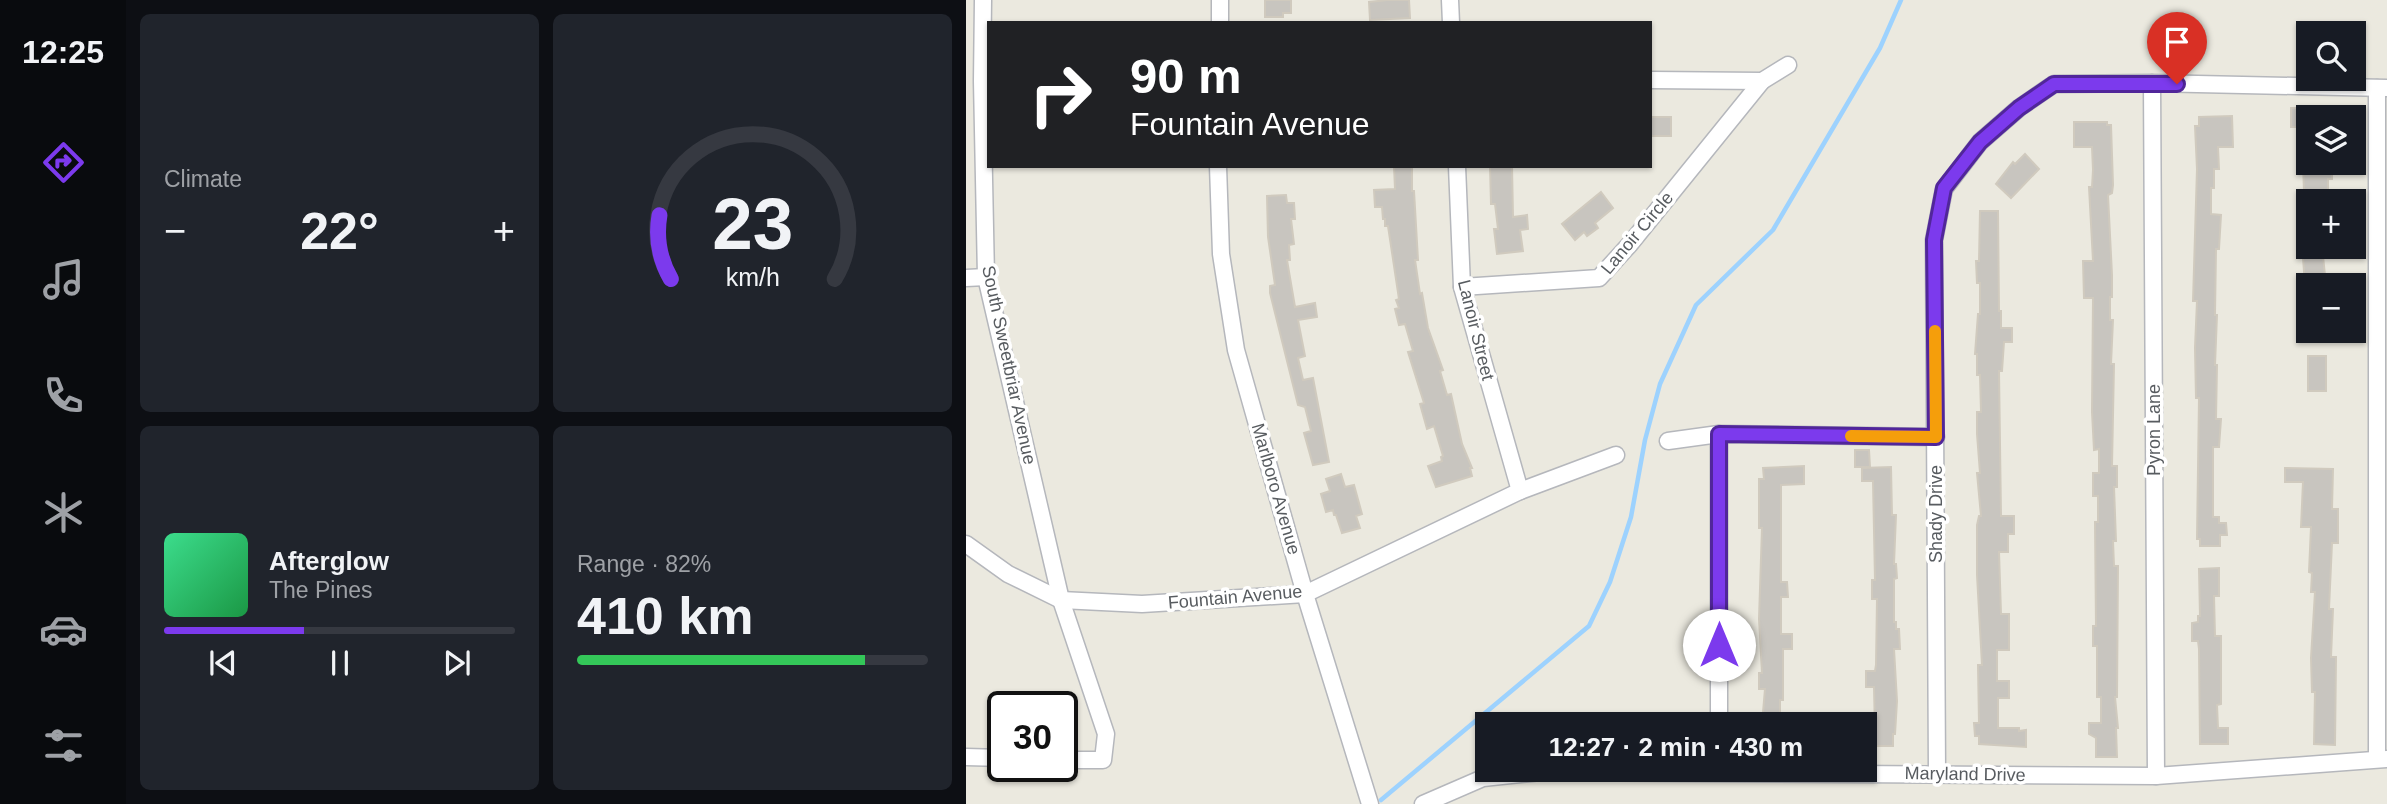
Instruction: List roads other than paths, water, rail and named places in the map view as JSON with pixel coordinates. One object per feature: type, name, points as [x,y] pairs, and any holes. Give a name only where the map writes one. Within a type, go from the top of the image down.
[{"type":"street","name":"South Sweetbriar Avenue","points":[[983,0],[974,81],[986,277],[1061,600],[1106,734],[1103,760],[1078,760]]},
{"type":"street","points":[[1220,0],[1220,21]]},
{"type":"street","points":[[1450,0],[1451,21]]},
{"type":"street","name":"Lanoir Circle","points":[[1462,287],[1599,278],[1630,244],[1762,81],[1788,65]]},
{"type":"street","points":[[1652,80],[1762,81]]},
{"type":"street","name":"Shady Drive","points":[[1937,774],[1934,240],[1944,188],[1980,142],[2019,108],[2054,84],[2152,83],[2382,88]]},
{"type":"street","name":"Pyron Lane","points":[[2152,83],[2155,776]]},
{"type":"street","points":[[2382,88],[2382,759]]},
{"type":"street","name":"Marlboro Avenue","points":[[1218,168],[1221,254],[1236,350],[1305,594],[1370,804]]},
{"type":"street","name":"Lanoir Street","points":[[1457,168],[1462,287],[1520,491]]},
{"type":"street","points":[[966,278],[986,277]]},
{"type":"street","points":[[1719,434],[1719,712]]},
{"type":"street","points":[[1668,441],[1719,434],[1936,437]]},
{"type":"street","name":"Fountain Avenue","points":[[966,544],[1008,574],[1061,600],[1142,604],[1305,594],[1520,491],[1616,455]]},
{"type":"street","points":[[966,757],[987,758]]},
{"type":"street","name":"Maryland Drive","points":[[1877,773],[2155,776],[2382,759]]},
{"type":"street","name":"Maryland Drive","points":[[1423,804],[1475,781]]},
{"type":"waterway","points":[[1381,800],[1589,626],[1610,582],[1631,517],[1645,440],[1660,384],[1696,305],[1773,230],[1880,48],[1901,0]]}]
